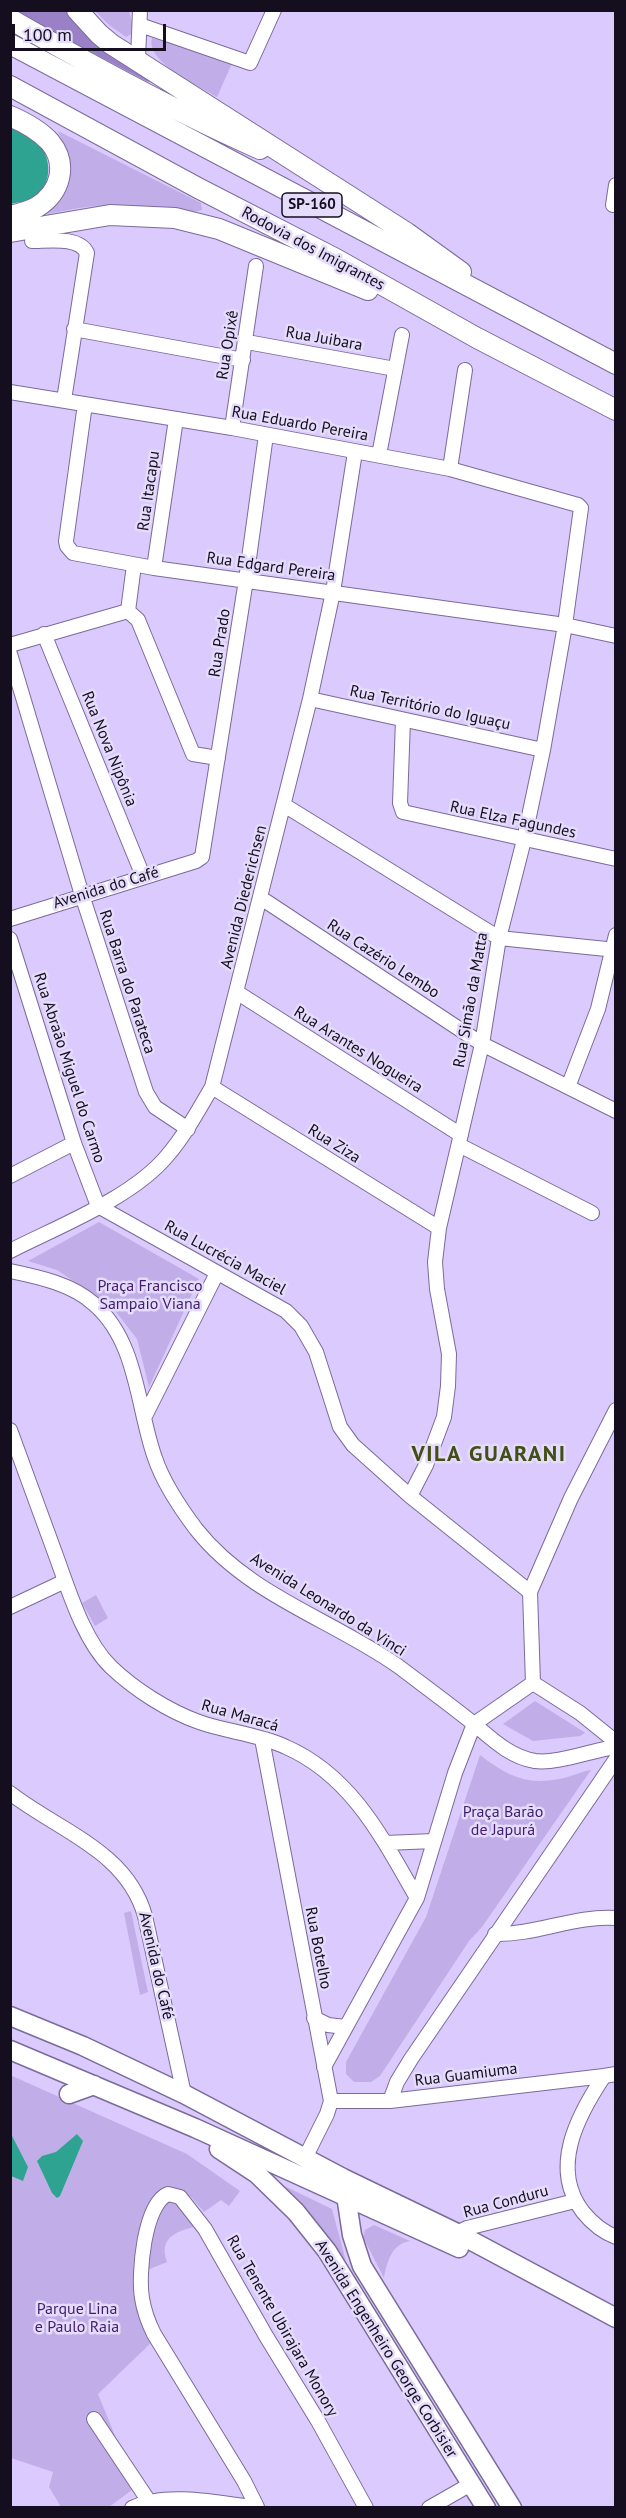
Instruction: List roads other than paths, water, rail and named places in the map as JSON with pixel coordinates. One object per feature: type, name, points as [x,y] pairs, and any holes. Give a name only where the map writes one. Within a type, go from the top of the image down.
[{"type":"highway","points":[[77,10],[99,34],[309,172],[408,233],[534,322]]},
{"type":"highway","points":[[10,19],[95,68],[210,127],[309,172]]},
{"type":"highway","name":"SP-160","points":[[10,44],[615,364]]},
{"type":"highway","name":"Rodovia dos Imigrantes","points":[[12,88],[615,410]]},
{"type":"highway","points":[[10,116],[40,133],[50,143],[59,156],[61,168],[59,182],[51,195],[37,207],[10,216]]},
{"type":"highway","points":[[10,232],[110,215],[184,219],[235,235],[348,281],[397,304],[420,307]]},
{"type":"highway","points":[[579,346],[615,357]]},
{"type":"highway","points":[[581,391],[615,419]]},
{"type":"main road","points":[[10,2016],[94,2050],[184,2094],[454,2239],[615,2331]]},
{"type":"main road","points":[[10,2050],[195,2128],[346,2196],[454,2239],[615,2318]]},
{"type":"main road","points":[[69,2094],[94,2085]]},
{"type":"main road","name":"Avenida do Café","points":[[184,2094],[195,2128]]},
{"type":"main road","name":"Avenida Engenheiro George Corbisier","points":[[195,2128],[204,2139],[257,2174],[296,2212],[327,2251],[486,2508]]},
{"type":"main road","name":"Avenida Engenheiro George Corbisier","points":[[343,2178],[352,2235],[362,2266],[512,2508]]},
{"type":"street","points":[[138,59],[140,10]]},
{"type":"street","points":[[140,25],[250,63],[271,12]]},
{"type":"street","points":[[613,205],[615,188]]},
{"type":"street","points":[[32,241],[70,242],[86,250],[64,400]]},
{"type":"street","name":"Rua Opixê","points":[[232,428],[247,342],[256,266]]},
{"type":"street","points":[[74,329],[243,360]]},
{"type":"street","points":[[380,455],[402,335]]},
{"type":"street","name":"Rua Juibara","points":[[247,342],[395,369]]},
{"type":"street","points":[[450,469],[465,370]]},
{"type":"street","name":"Rua Eduardo Pereira","points":[[10,392],[380,455],[450,469],[580,506]]},
{"type":"street","name":"Rua Edgard Pereira","points":[[85,404],[67,546],[69,551],[78,555],[154,568],[565,625],[615,636]]},
{"type":"street","name":"Rua Itacapu","points":[[154,568],[176,419]]},
{"type":"street","name":"Rua Prado","points":[[202,857],[246,580],[266,435]]},
{"type":"street","name":"Avenida Diederichsen","points":[[16,1248],[136,1185],[166,1158],[188,1129],[212,1087],[238,993],[310,699],[333,592],[355,452]]},
{"type":"street","name":"Rua Simão da Matta","points":[[410,1496],[426,1465],[444,1417],[449,1354],[437,1289],[435,1262],[439,1228],[482,1044],[499,938],[524,840],[543,750],[565,625],[580,506]]},
{"type":"street","points":[[128,611],[134,565]]},
{"type":"street","points":[[10,645],[128,611]]},
{"type":"street","points":[[128,611],[138,620],[193,754],[218,758]]},
{"type":"street","name":"Rua Nova Nipônia","points":[[44,634],[143,876]]},
{"type":"street","name":"Rua Barra do Parateca","points":[[10,654],[82,895],[150,1101],[188,1129]]},
{"type":"street","name":"Rua Território do Iguaçu","points":[[310,699],[543,750]]},
{"type":"street","name":"Rua Elza Fagundes","points":[[403,720],[400,803],[403,812],[615,860]]},
{"type":"street","points":[[284,805],[499,938],[614,945],[592,1027],[567,1087]]},
{"type":"street","name":"Avenida do Café","points":[[10,919],[196,861],[202,857]]},
{"type":"street","name":"Rua Cazério Lembo","points":[[261,898],[482,1044],[615,1111]]},
{"type":"street","name":"Rua Abraão Miguel do Carmo","points":[[10,939],[74,1143],[98,1206]]},
{"type":"street","name":"Rua Arantes Nogueira","points":[[238,993],[460,1140],[592,1213]]},
{"type":"street","name":"Rua Ziza","points":[[212,1087],[439,1228]]},
{"type":"street","points":[[10,1176],[74,1143]]},
{"type":"street","name":"Rua Lucrécia Maciel","points":[[98,1206],[286,1311],[301,1326],[316,1352],[340,1427],[353,1444],[410,1496],[530,1592]]},
{"type":"street","name":"Avenida Leonardo da Vinci","points":[[16,1248],[16,1272],[43,1278],[67,1288],[94,1304],[113,1327],[123,1345],[155,1460],[196,1528],[218,1553],[250,1580],[396,1665],[502,1747],[536,1761],[615,1747]]},
{"type":"street","points":[[144,1418],[217,1273]]},
{"type":"street","points":[[533,1683],[530,1592],[571,1498],[615,1410]]},
{"type":"street","name":"Rua Maracá","points":[[10,1430],[65,1581],[78,1612],[102,1657],[121,1676],[149,1696],[198,1722],[286,1746],[331,1776],[363,1808],[417,1898]]},
{"type":"street","points":[[10,1607],[65,1581]]},
{"type":"street","points":[[324,2067],[417,1898],[455,1773],[474,1724],[533,1683]]},
{"type":"street","points":[[533,1683],[574,1710],[615,1742]]},
{"type":"street","name":"Rua Botelho","points":[[262,1739],[331,2101]]},
{"type":"street","points":[[390,2101],[397,2082],[411,2059],[615,1759]]},
{"type":"street","name":"Avenida do Café","points":[[10,1793],[108,1857],[128,1878],[145,1916],[184,2094]]},
{"type":"street","points":[[385,1843],[434,1841]]},
{"type":"street","points":[[495,1934],[516,1934],[586,1919],[615,1918]]},
{"type":"street","points":[[314,2018],[327,2025],[345,2027]]},
{"type":"street","points":[[610,2075],[576,2126],[567,2156],[569,2178],[575,2201],[590,2220],[615,2237]]},
{"type":"street","name":"Rua Guamiuma","points":[[331,2101],[390,2101],[610,2075]]},
{"type":"street","points":[[304,2158],[327,2114],[331,2101]]},
{"type":"street","name":"Rua Tenente Ubirajara Monory","points":[[257,2508],[244,2481],[154,2334],[145,2314],[141,2296],[144,2247],[154,2210],[159,2200],[168,2194],[180,2197],[192,2210],[318,2421],[366,2508]]},
{"type":"street","name":"Rua Conduru","points":[[454,2239],[466,2229],[575,2201]]},
{"type":"street","points":[[94,2419],[148,2500]]},
{"type":"street","points":[[429,2508],[471,2484]]},
{"type":"street","points":[[132,2508],[148,2500],[169,2499],[257,2508]]},
{"type":"district","name":"VILA GUARANI","points":[[489,1455]]},
{"type":"park label","name":"Praça Francisco Sampaio Viana","points":[[150,1295]]},
{"type":"park label","name":"Praça Barão de Japurá","points":[[503,1821]]},
{"type":"park label","name":"Parque Lina e Paulo Raia","points":[[77,2318]]}]
